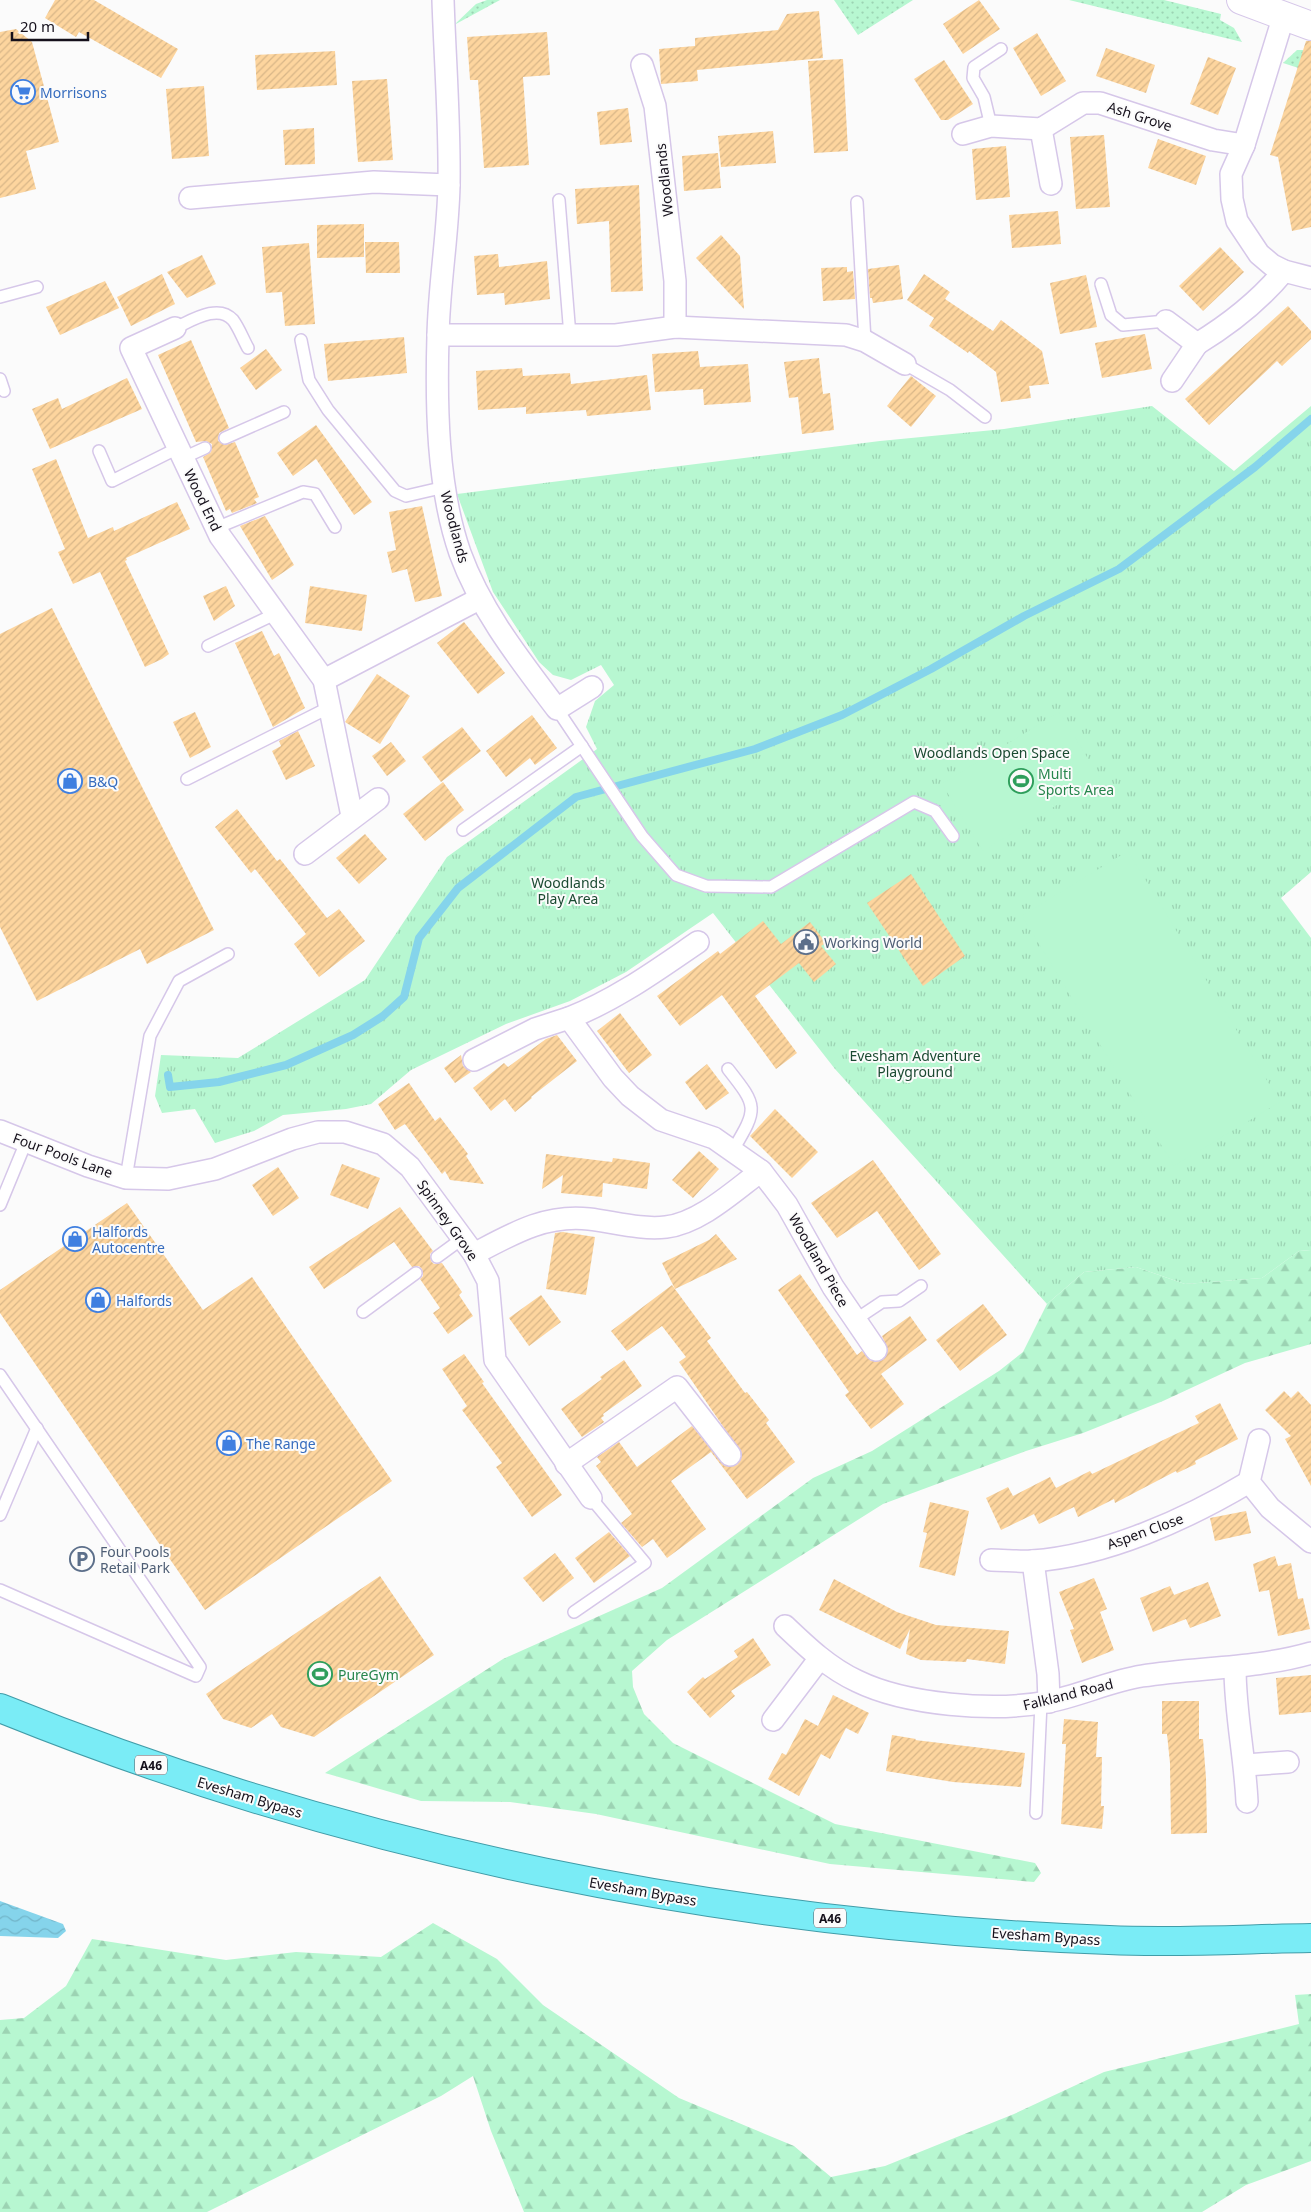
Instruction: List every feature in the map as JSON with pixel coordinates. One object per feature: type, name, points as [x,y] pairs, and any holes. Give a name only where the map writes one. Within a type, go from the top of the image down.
[{"type":"highway","name":"Evesham Bypass","points":[[0,1708],[71,1737],[187,1778],[408,1843],[555,1876],[737,1907],[900,1927],[1111,1940],[1311,1938]]},
{"type":"street","name":"Woodlands","points":[[442,0],[449,185],[438,335],[439,407],[445,487],[460,551],[479,598],[515,654],[557,709]]},
{"type":"street","points":[[1241,0],[1311,26]]},
{"type":"street","points":[[1284,15],[1244,145],[1231,174],[1232,198],[1237,221],[1259,254],[1272,265],[1284,271],[1311,278]]},
{"type":"street","name":"Woodlands","points":[[642,65],[655,106],[675,281],[675,328]]},
{"type":"street","name":"Ash Grove","points":[[1040,129],[1084,103],[1100,103],[1213,140],[1244,145]]},
{"type":"street","points":[[963,134],[991,126],[1040,129],[1051,184]]},
{"type":"street","points":[[190,198],[374,182],[449,185]]},
{"type":"street","points":[[1172,382],[1197,344],[1225,327],[1270,287],[1284,271]]},
{"type":"street","points":[[1166,321],[1197,344]]},
{"type":"street","name":"Wood End","points":[[175,328],[130,348],[216,528],[275,614],[324,680],[352,816]]},
{"type":"street","points":[[438,335],[616,335],[675,328],[846,335],[865,341],[906,364]]},
{"type":"street","points":[[324,680],[479,598]]},
{"type":"street","points":[[557,709],[592,687]]},
{"type":"street","points":[[304,854],[352,816],[378,799]]},
{"type":"street","points":[[474,1060],[535,1029],[592,1009],[646,977],[698,942]]},
{"type":"street","name":"Woodland Piece","points":[[569,1018],[613,1078],[630,1096],[661,1120],[714,1138],[761,1171],[787,1205],[833,1287],[876,1350]]},
{"type":"street","name":"Four Pools Lane","points":[[0,1131],[88,1166],[126,1178],[168,1179],[215,1168]]},
{"type":"street","name":"Spinney Grove","points":[[215,1168],[292,1138],[318,1132],[345,1132],[383,1144],[410,1167],[468,1246],[488,1281],[495,1360],[590,1498]]},
{"type":"street","points":[[468,1246],[544,1221],[567,1218],[666,1227],[706,1213],[761,1171]]},
{"type":"street","points":[[566,1464],[677,1386],[730,1455]]},
{"type":"street","points":[[1259,1440],[1250,1482],[1270,1508],[1310,1542]]},
{"type":"street","name":"Aspen Close","points":[[990,1560],[1033,1561],[1085,1551],[1154,1531],[1205,1508],[1250,1482]]},
{"type":"street","points":[[1033,1561],[1048,1674],[1045,1702]]},
{"type":"street","name":"Falkland Road","points":[[785,1626],[820,1658],[857,1681],[886,1693],[962,1706],[1010,1708],[1045,1702],[1140,1676],[1234,1668],[1311,1653]]},
{"type":"street","points":[[773,1720],[820,1658]]},
{"type":"street","points":[[1234,1668],[1235,1694],[1246,1765],[1247,1802]]},
{"type":"street","points":[[1246,1765],[1288,1762]]},
{"type":"lane","points":[[991,126],[984,97],[973,78],[974,67],[1001,49]]},
{"type":"lane","points":[[559,200],[570,336]]},
{"type":"lane","points":[[857,202],[865,341]]},
{"type":"lane","points":[[1101,284],[1111,315],[1123,325],[1166,321]]},
{"type":"lane","points":[[0,297],[37,287]]},
{"type":"lane","points":[[175,328],[210,313],[222,313],[232,320],[248,348]]},
{"type":"lane","points":[[301,340],[309,380],[323,403],[396,492],[406,496],[445,487]]},
{"type":"lane","points":[[906,364],[950,390],[985,417]]},
{"type":"lane","points":[[0,379],[4,391]]},
{"type":"lane","points":[[225,438],[284,412]]},
{"type":"lane","points":[[99,451],[112,481],[181,453],[205,448]]},
{"type":"lane","points":[[216,528],[303,492],[314,494],[335,527]]},
{"type":"lane","points":[[208,646],[275,614]]},
{"type":"lane","points":[[187,779],[330,708]]},
{"type":"lane","points":[[557,709],[615,799],[642,836],[676,874],[706,886],[771,887],[914,802],[935,811],[953,836]]},
{"type":"lane","points":[[463,830],[582,746]]},
{"type":"lane","points":[[126,1178],[150,1036],[179,981],[228,954]]},
{"type":"lane","points":[[728,1069],[744,1089],[752,1107],[749,1123],[733,1150]]},
{"type":"lane","points":[[0,1205],[26,1142]]},
{"type":"lane","points":[[437,1257],[468,1246]]},
{"type":"lane","points":[[363,1312],[416,1273]]},
{"type":"lane","points":[[855,1320],[882,1302],[899,1301],[921,1286]]},
{"type":"lane","points":[[0,1376],[200,1667],[196,1676],[27,1600],[0,1590]]},
{"type":"lane","points":[[0,1515],[37,1428]]},
{"type":"lane","points":[[574,1612],[644,1563],[590,1498]]},
{"type":"lane","points":[[1036,1813],[1045,1702]]},
{"type":"green space","points":[[487,0],[500,0],[454,25],[476,4]]},
{"type":"green space","points":[[834,0],[913,0],[858,35]]},
{"type":"green space","points":[[1069,0],[1164,0],[1221,14],[1220,20],[1234,28],[1242,42]]},
{"type":"green space","points":[[1297,50],[1306,50],[1311,72],[1283,63]]},
{"type":"green space","name":"Woodlands Open Space","points":[[1152,406],[1234,471],[1311,406],[1311,872],[1281,898],[1311,938],[1311,1250],[1299,1251],[1262,1278],[1185,1284],[1136,1267],[1084,1272],[1047,1304],[835,1069],[713,913],[626,972],[570,1001],[506,1024],[411,1070],[371,1104],[346,1109],[283,1115],[254,1131],[215,1143],[195,1109],[162,1113],[155,1096],[161,1055],[238,1058],[365,980],[447,857],[597,749],[586,727],[595,701],[614,685],[601,665],[571,680],[553,675],[539,662],[493,592],[457,494],[880,441],[1004,429]]},
{"type":"green space","name":"Multi Sports Area","points":[[1059,712],[1100,778],[983,851],[942,784]]},
{"type":"green space","points":[[1128,851],[1280,1102],[1174,1166],[1022,916]]},
{"type":"green space","points":[[1311,1250],[1311,1344],[1245,1363],[1163,1401],[1083,1433],[1026,1451],[883,1504],[667,1640],[632,1671],[633,1687],[644,1714],[673,1743],[835,1824],[1035,1863],[1041,1873],[1034,1882],[830,1864],[596,1814],[510,1802],[421,1801],[325,1773],[503,1659],[662,1588],[813,1478],[872,1451],[999,1371],[1023,1352],[1047,1304],[1084,1272],[1136,1267],[1185,1284],[1262,1278],[1299,1251]]},
{"type":"green space","points":[[433,1923],[497,1959],[543,2005],[679,2098],[794,2146],[831,2177],[885,2166],[1014,2114],[1104,2072],[1299,2024],[1295,1995],[1311,1994],[1311,2161],[1246,2185],[1202,2212],[524,2212],[491,2131],[473,2076],[441,2096],[207,2212],[0,2212],[0,2020],[24,2018],[66,1986],[92,1939],[226,1960],[296,1952],[381,1957]]},
{"type":"water","points":[[0,1901],[63,1924],[66,1931],[58,1938],[0,1936]]},
{"type":"building","points":[[55,0],[94,0],[178,49],[161,78],[79,32],[76,37],[45,18]]},
{"type":"building","points":[[979,0],[1000,29],[963,54],[943,24]]},
{"type":"building","points":[[819,11],[823,58],[697,70],[698,81],[661,84],[659,49],[695,46],[695,38],[778,30],[787,14]]},
{"type":"building","name":"Morrisons","points":[[16,29],[32,42],[59,142],[26,151],[36,189],[0,198],[0,32]]},
{"type":"building","points":[[547,32],[550,75],[523,77],[529,165],[484,168],[478,80],[470,80],[467,37]]},
{"type":"building","points":[[1037,33],[1066,81],[1041,96],[1013,48]]},
{"type":"building","points":[[1306,41],[1311,41],[1311,227],[1292,231],[1278,157],[1270,155]]},
{"type":"building","points":[[1106,48],[1155,65],[1146,93],[1096,76]]},
{"type":"building","points":[[335,51],[337,85],[257,90],[255,55]]},
{"type":"building","points":[[1208,57],[1236,68],[1218,115],[1190,104]]},
{"type":"building","points":[[843,59],[848,151],[814,153],[808,61]]},
{"type":"building","points":[[944,60],[973,104],[948,120],[941,120],[914,79]]},
{"type":"building","points":[[387,79],[393,160],[358,162],[352,81]]},
{"type":"building","points":[[204,86],[209,156],[172,159],[166,89]]},
{"type":"building","points":[[628,108],[632,142],[600,145],[597,112]]},
{"type":"building","points":[[314,128],[315,164],[285,165],[283,130]]},
{"type":"building","points":[[773,131],[776,163],[721,167],[718,136]]},
{"type":"building","points":[[1104,135],[1110,207],[1076,209],[1070,137]]},
{"type":"building","points":[[1158,139],[1206,156],[1196,185],[1148,168]]},
{"type":"building","points":[[1006,146],[1010,197],[976,200],[972,149]]},
{"type":"building","points":[[718,153],[721,188],[684,191],[682,156]]},
{"type":"building","points":[[639,185],[643,291],[611,292],[609,221],[577,224],[575,189]]},
{"type":"building","points":[[1058,211],[1061,244],[1012,248],[1009,215]]},
{"type":"building","points":[[364,224],[364,257],[317,258],[317,225]]},
{"type":"building","points":[[721,235],[740,256],[744,309],[696,258]]},
{"type":"building","points":[[365,242],[399,242],[400,273],[366,273]]},
{"type":"building","points":[[309,243],[315,324],[285,326],[282,292],[266,293],[262,247]]},
{"type":"building","points":[[1220,247],[1244,272],[1203,311],[1179,286]]},
{"type":"building","points":[[498,254],[499,267],[547,261],[550,299],[505,305],[504,293],[477,295],[474,256]]},
{"type":"building","points":[[202,255],[216,284],[187,298],[167,272]]},
{"type":"building","points":[[899,265],[903,299],[873,303],[872,298],[870,298],[868,269]]},
{"type":"building","points":[[847,267],[847,272],[853,271],[855,299],[823,301],[821,268]]},
{"type":"building","points":[[162,274],[175,304],[131,326],[117,297]]},
{"type":"building","points":[[924,274],[950,292],[945,299],[993,331],[1001,320],[1042,351],[1049,384],[1029,386],[1031,398],[1001,402],[996,372],[969,351],[968,353],[929,326],[934,318],[907,300]]},
{"type":"building","points":[[1086,275],[1097,327],[1060,334],[1050,283]]},
{"type":"building","points":[[105,281],[119,308],[60,335],[46,307]]},
{"type":"building","points":[[1288,306],[1311,331],[1311,339],[1282,366],[1277,361],[1209,425],[1185,399]]},
{"type":"building","points":[[1145,334],[1152,369],[1102,378],[1095,343]]},
{"type":"building","points":[[404,337],[407,373],[328,381],[324,344]]},
{"type":"building","points":[[191,340],[229,428],[219,433],[218,441],[225,445],[235,442],[259,497],[254,499],[257,503],[232,513],[230,509],[226,511],[203,457],[211,452],[212,444],[206,441],[196,442],[158,355]]},
{"type":"building","points":[[266,349],[282,370],[256,390],[240,368]]},
{"type":"building","points":[[698,351],[700,367],[748,364],[751,402],[704,405],[703,389],[655,392],[652,354]]},
{"type":"building","points":[[819,358],[823,394],[830,393],[834,430],[802,434],[798,397],[789,398],[784,362]]},
{"type":"building","points":[[522,368],[523,376],[570,373],[571,384],[647,375],[651,410],[587,416],[586,410],[526,414],[526,407],[478,410],[476,371]]},
{"type":"building","points":[[911,376],[936,396],[911,427],[887,406]]},
{"type":"building","points":[[127,378],[142,409],[50,449],[32,409],[58,398],[62,409]]},
{"type":"building","points":[[316,425],[372,502],[354,515],[316,459],[293,476],[277,453]]},
{"type":"building","points":[[56,459],[88,538],[113,527],[114,531],[177,502],[190,529],[126,558],[127,560],[125,561],[169,654],[162,659],[145,667],[100,572],[73,584],[58,552],[65,549],[32,469]]},
{"type":"building","points":[[422,506],[442,596],[415,602],[407,569],[392,573],[387,552],[396,550],[389,512]]},
{"type":"building","points":[[265,516],[294,565],[272,580],[240,526]]},
{"type":"building","points":[[226,586],[235,606],[214,621],[203,596]]},
{"type":"building","points":[[310,586],[367,595],[362,631],[305,623]]},
{"type":"building","name":"B&Q","points":[[52,608],[214,930],[147,964],[140,949],[37,1001],[0,927],[0,634]]},
{"type":"building","points":[[464,622],[505,673],[478,694],[437,643]]},
{"type":"building","points":[[262,631],[274,656],[279,653],[305,708],[273,727],[235,643]]},
{"type":"building","points":[[377,674],[410,696],[380,744],[345,722]]},
{"type":"building","points":[[195,712],[211,747],[190,758],[173,722]]},
{"type":"building","points":[[532,715],[557,748],[535,765],[530,758],[506,777],[486,751]]},
{"type":"building","points":[[462,727],[481,751],[441,782],[422,757]]},
{"type":"building","points":[[298,731],[315,766],[286,780],[272,751],[281,746],[279,741]]},
{"type":"building","points":[[391,742],[406,761],[387,776],[372,756]]},
{"type":"building","points":[[443,782],[464,810],[425,841],[403,814]]},
{"type":"building","points":[[237,809],[277,861],[280,859],[327,918],[339,909],[365,941],[319,977],[294,944],[306,934],[255,869],[251,873],[215,827]]},
{"type":"building","points":[[365,834],[387,859],[359,884],[336,858]]},
{"type":"building","points":[[911,874],[965,956],[923,986],[867,903]]},
{"type":"building","points":[[763,921],[781,944],[810,922],[826,943],[821,946],[836,964],[814,982],[799,963],[755,996],[797,1053],[776,1069],[722,995],[680,1026],[657,996],[718,951],[720,954]]},
{"type":"building","points":[[620,1013],[652,1055],[629,1073],[597,1031]]},
{"type":"building","points":[[557,1035],[577,1061],[515,1112],[505,1099],[491,1111],[473,1088],[504,1063],[508,1067],[546,1039]]},
{"type":"building","points":[[461,1055],[463,1066],[471,1072],[455,1083],[444,1068]]},
{"type":"building","points":[[707,1064],[729,1093],[706,1110],[685,1082]]},
{"type":"building","points":[[409,1083],[435,1121],[440,1117],[468,1154],[466,1156],[484,1184],[450,1180],[445,1171],[442,1174],[405,1124],[395,1130],[378,1104]]},
{"type":"building","points":[[775,1109],[818,1152],[792,1178],[750,1136]]},
{"type":"building","points":[[699,1151],[719,1169],[693,1198],[672,1180]]},
{"type":"building","points":[[546,1154],[612,1162],[613,1158],[650,1163],[647,1189],[603,1183],[602,1197],[561,1193],[563,1175],[542,1189]]},
{"type":"building","points":[[873,1160],[941,1254],[919,1270],[877,1211],[837,1238],[811,1203]]},
{"type":"building","points":[[342,1164],[380,1178],[368,1209],[330,1195]]},
{"type":"building","points":[[278,1167],[299,1198],[273,1216],[252,1185]]},
{"type":"building","name":"The Range","points":[[127,1203],[203,1310],[252,1277],[392,1481],[205,1610],[0,1313],[0,1290]]},
{"type":"building","points":[[400,1207],[433,1251],[430,1254],[431,1261],[434,1264],[442,1263],[462,1292],[459,1295],[473,1316],[448,1334],[433,1313],[440,1308],[420,1279],[423,1276],[422,1269],[419,1266],[412,1267],[394,1242],[324,1289],[309,1267]]},
{"type":"building","points":[[563,1232],[595,1237],[586,1295],[546,1289],[555,1233]]},
{"type":"building","points":[[716,1234],[737,1259],[675,1289],[662,1263],[709,1240]]},
{"type":"building","points":[[800,1274],[857,1355],[862,1351],[871,1361],[883,1360],[888,1350],[882,1336],[910,1316],[927,1340],[881,1374],[904,1404],[871,1429],[845,1395],[849,1392],[778,1290]]},
{"type":"building","points":[[672,1285],[711,1338],[707,1341],[745,1393],[747,1392],[769,1420],[766,1423],[795,1462],[747,1499],[711,1452],[671,1481],[706,1529],[667,1558],[653,1539],[642,1547],[621,1523],[632,1514],[596,1466],[601,1462],[597,1457],[619,1442],[637,1467],[692,1426],[725,1466],[737,1465],[742,1454],[679,1362],[686,1357],[662,1326],[627,1351],[611,1331]]},
{"type":"building","points":[[541,1295],[561,1322],[529,1346],[509,1318]]},
{"type":"building","points":[[983,1304],[1007,1335],[960,1371],[936,1340]]},
{"type":"building","points":[[464,1354],[484,1382],[482,1383],[562,1495],[532,1517],[496,1467],[502,1463],[462,1410],[467,1406],[442,1369]]},
{"type":"building","points":[[624,1360],[642,1386],[603,1414],[604,1416],[601,1418],[604,1422],[582,1437],[561,1409]]},
{"type":"building","points":[[1284,1391],[1291,1398],[1298,1391],[1311,1405],[1311,1486],[1285,1439],[1291,1436],[1265,1410]]},
{"type":"building","points":[[1220,1403],[1238,1439],[1195,1461],[1196,1464],[1177,1473],[1176,1471],[1115,1503],[1114,1499],[1078,1517],[1074,1507],[1039,1524],[1034,1514],[1001,1530],[986,1498],[1008,1487],[1013,1496],[1050,1477],[1056,1488],[1090,1471],[1092,1474],[1199,1423],[1195,1416]]},
{"type":"building","points":[[930,1502],[969,1511],[955,1576],[919,1567],[927,1533],[923,1532]]},
{"type":"building","points":[[1246,1511],[1251,1533],[1215,1541],[1210,1518]]},
{"type":"building","points":[[609,1532],[630,1556],[594,1583],[575,1558]]},
{"type":"building","points":[[555,1553],[574,1578],[543,1602],[523,1578]]},
{"type":"building","points":[[1275,1556],[1278,1566],[1291,1563],[1298,1599],[1303,1598],[1310,1629],[1278,1636],[1269,1590],[1259,1592],[1253,1564]]},
{"type":"building","name":"PureGym","points":[[380,1576],[434,1655],[314,1737],[281,1727],[272,1714],[251,1728],[223,1719],[206,1694]]},
{"type":"building","points":[[1094,1578],[1107,1609],[1100,1612],[1114,1650],[1082,1663],[1070,1630],[1074,1629],[1059,1592]]},
{"type":"building","points":[[834,1579],[897,1612],[936,1625],[1009,1631],[1005,1664],[967,1659],[966,1662],[921,1660],[906,1654],[910,1629],[900,1649],[819,1610]]},
{"type":"building","points":[[1208,1582],[1221,1616],[1190,1628],[1186,1619],[1153,1632],[1140,1598],[1170,1586],[1174,1595]]},
{"type":"building","points":[[753,1638],[771,1665],[731,1691],[735,1696],[710,1718],[687,1692],[703,1677],[705,1679],[738,1657],[734,1651]]},
{"type":"building","points":[[1311,1675],[1311,1712],[1279,1715],[1276,1678]]},
{"type":"building","points":[[833,1695],[869,1713],[858,1734],[846,1728],[830,1759],[821,1754],[799,1796],[768,1779],[782,1753],[786,1755],[805,1719],[818,1726]]},
{"type":"building","points":[[1162,1701],[1199,1701],[1199,1739],[1203,1739],[1206,1778],[1207,1833],[1171,1834],[1170,1763],[1167,1734],[1162,1734]]},
{"type":"building","points":[[1064,1719],[1098,1722],[1096,1757],[1102,1757],[1101,1806],[1104,1806],[1102,1829],[1061,1824],[1066,1744],[1062,1744]]},
{"type":"building","points":[[892,1735],[915,1740],[1025,1753],[1021,1787],[953,1782],[886,1771]]},
{"type":"waterway","points":[[168,1075],[170,1087],[219,1082],[286,1065],[353,1035],[383,1016],[404,997],[419,938],[458,888],[576,797],[755,749],[842,715],[931,669],[1024,616],[1119,569],[1255,467],[1311,419]]},
{"type":"place","name":"Morrisons","points":[[23,92]]},
{"type":"place","name":"B&Q","points":[[70,781]]},
{"type":"place","name":"Multi Sports Area","points":[[1021,781]]},
{"type":"place","name":"Working World","points":[[806,942]]},
{"type":"place","name":"Halfords Autocentre","points":[[75,1239]]},
{"type":"place","name":"Halfords","points":[[98,1300]]},
{"type":"place","name":"The Range","points":[[229,1443]]},
{"type":"place","name":"Four Pools Retail Park","points":[[82,1559]]},
{"type":"place","name":"PureGym","points":[[320,1674]]},
{"type":"park label","name":"Woodlands Play Area","points":[[568,890]]},
{"type":"park label","name":"Evesham Adventure Playground","points":[[915,1064]]}]
